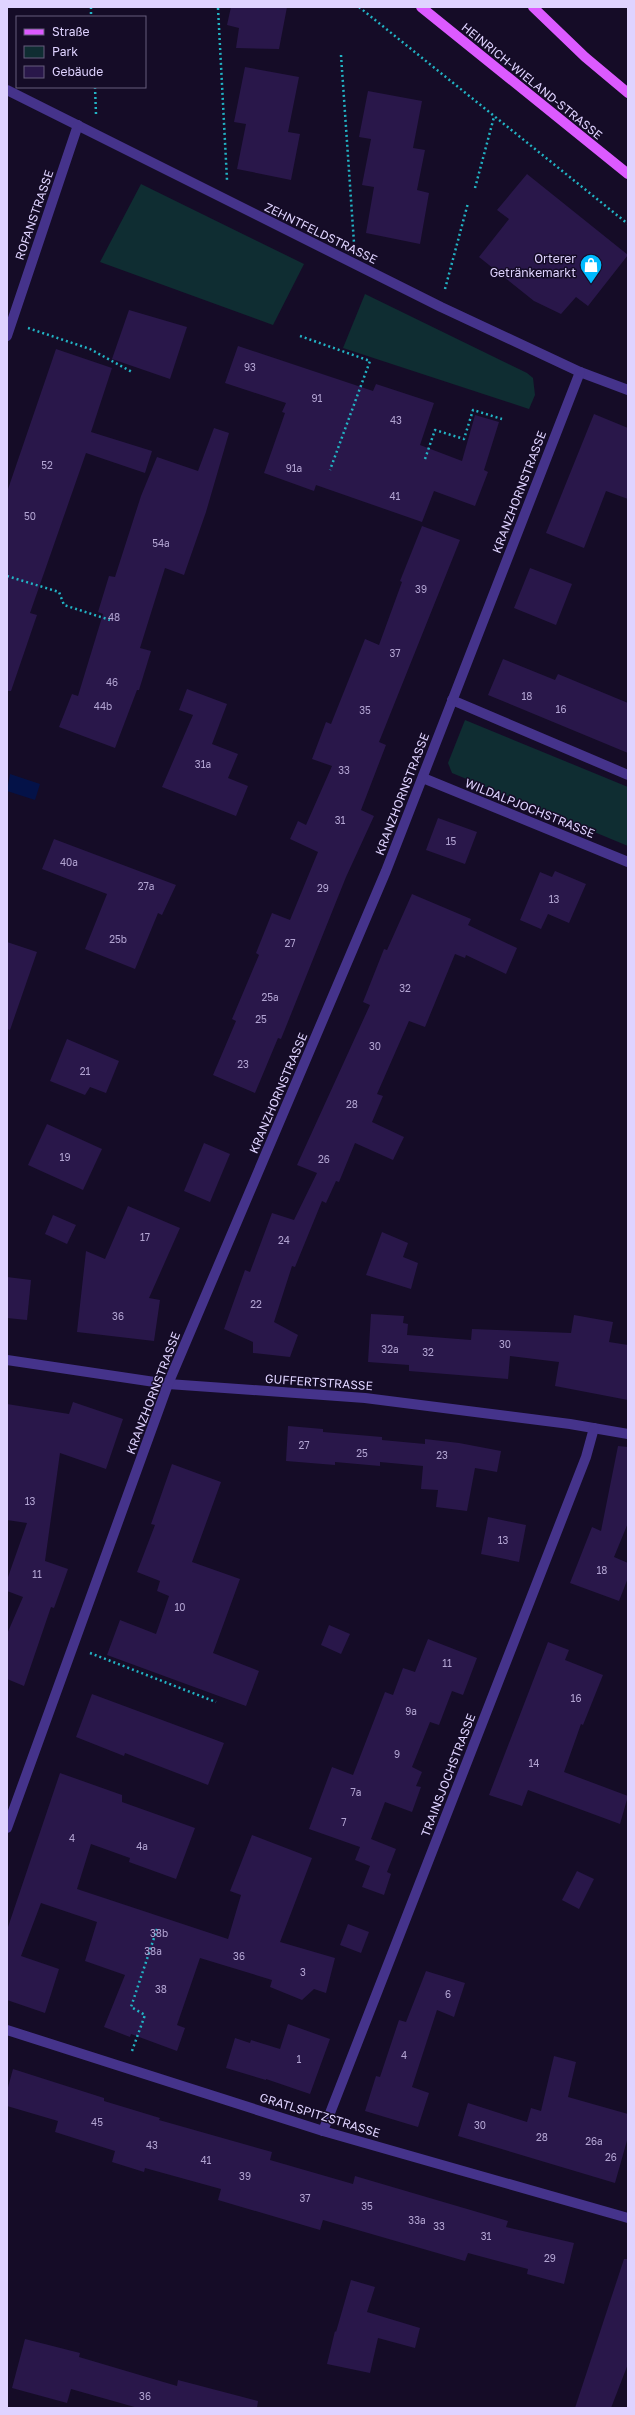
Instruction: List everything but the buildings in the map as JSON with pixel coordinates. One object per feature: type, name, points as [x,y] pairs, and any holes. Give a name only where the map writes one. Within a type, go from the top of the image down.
[{"type":"main road","name":"HEINRICH-WIELAND-STRASSE","points":[[421,7],[628,174]]},
{"type":"main road","points":[[533,7],[585,56],[628,93]]},
{"type":"street","name":"ZEHNTFELDSTRASSE","points":[[7,90],[441,307],[580,372],[628,390]]},
{"type":"street","name":"ROFANSTRASSE","points":[[7,336],[78,125]]},
{"type":"street","name":"KRANZHORNSTRASSE","points":[[7,1828],[168,1384],[386,872],[580,372]]},
{"type":"street","points":[[452,700],[628,775]]},
{"type":"street","name":"WILDALPJOCHSTRASSE","points":[[423,778],[628,862]]},
{"type":"street","name":"GUFFERTSTRASSE","points":[[7,1360],[168,1384],[365,1398],[594,1428],[628,1434]]},
{"type":"street","name":"TRAINSJOCHSTRASSE","points":[[323,2131],[586,1457],[594,1428]]},
{"type":"street","name":"GRATLSPITZSTRASSE","points":[[7,2030],[323,2131],[628,2218]]},
{"type":"path","points":[[359,7],[628,224]]},
{"type":"path","points":[[218,8],[229,202]]},
{"type":"path","points":[[342,56],[355,264]]},
{"type":"path","points":[[95,88],[97,134]]},
{"type":"path","points":[[475,188],[494,117]]},
{"type":"path","points":[[441,307],[468,203]]},
{"type":"path","points":[[12,322],[90,349],[132,372]]},
{"type":"path","points":[[300,336],[370,362],[330,470]]},
{"type":"path","points":[[424,459],[435,430],[464,439],[473,410],[502,419]]},
{"type":"path","points":[[7,576],[59,592],[64,605],[110,620]]},
{"type":"path","points":[[73,1646],[216,1702]]},
{"type":"path","points":[[126,2068],[145,2015],[131,2007],[157,1929]]},
{"type":"green space","points":[[141,184],[304,264],[273,325],[100,262]]},
{"type":"green space","points":[[365,294],[527,373],[533,378],[535,395],[529,409],[343,348]]},
{"type":"green space","points":[[465,720],[628,787],[628,846],[452,773],[448,763]]},
{"type":"shaded area","points":[[10,774],[40,784],[35,800],[7,791]]},
{"type":"place","name":"Orterer Getränkemarkt","points":[[591,284]]}]
